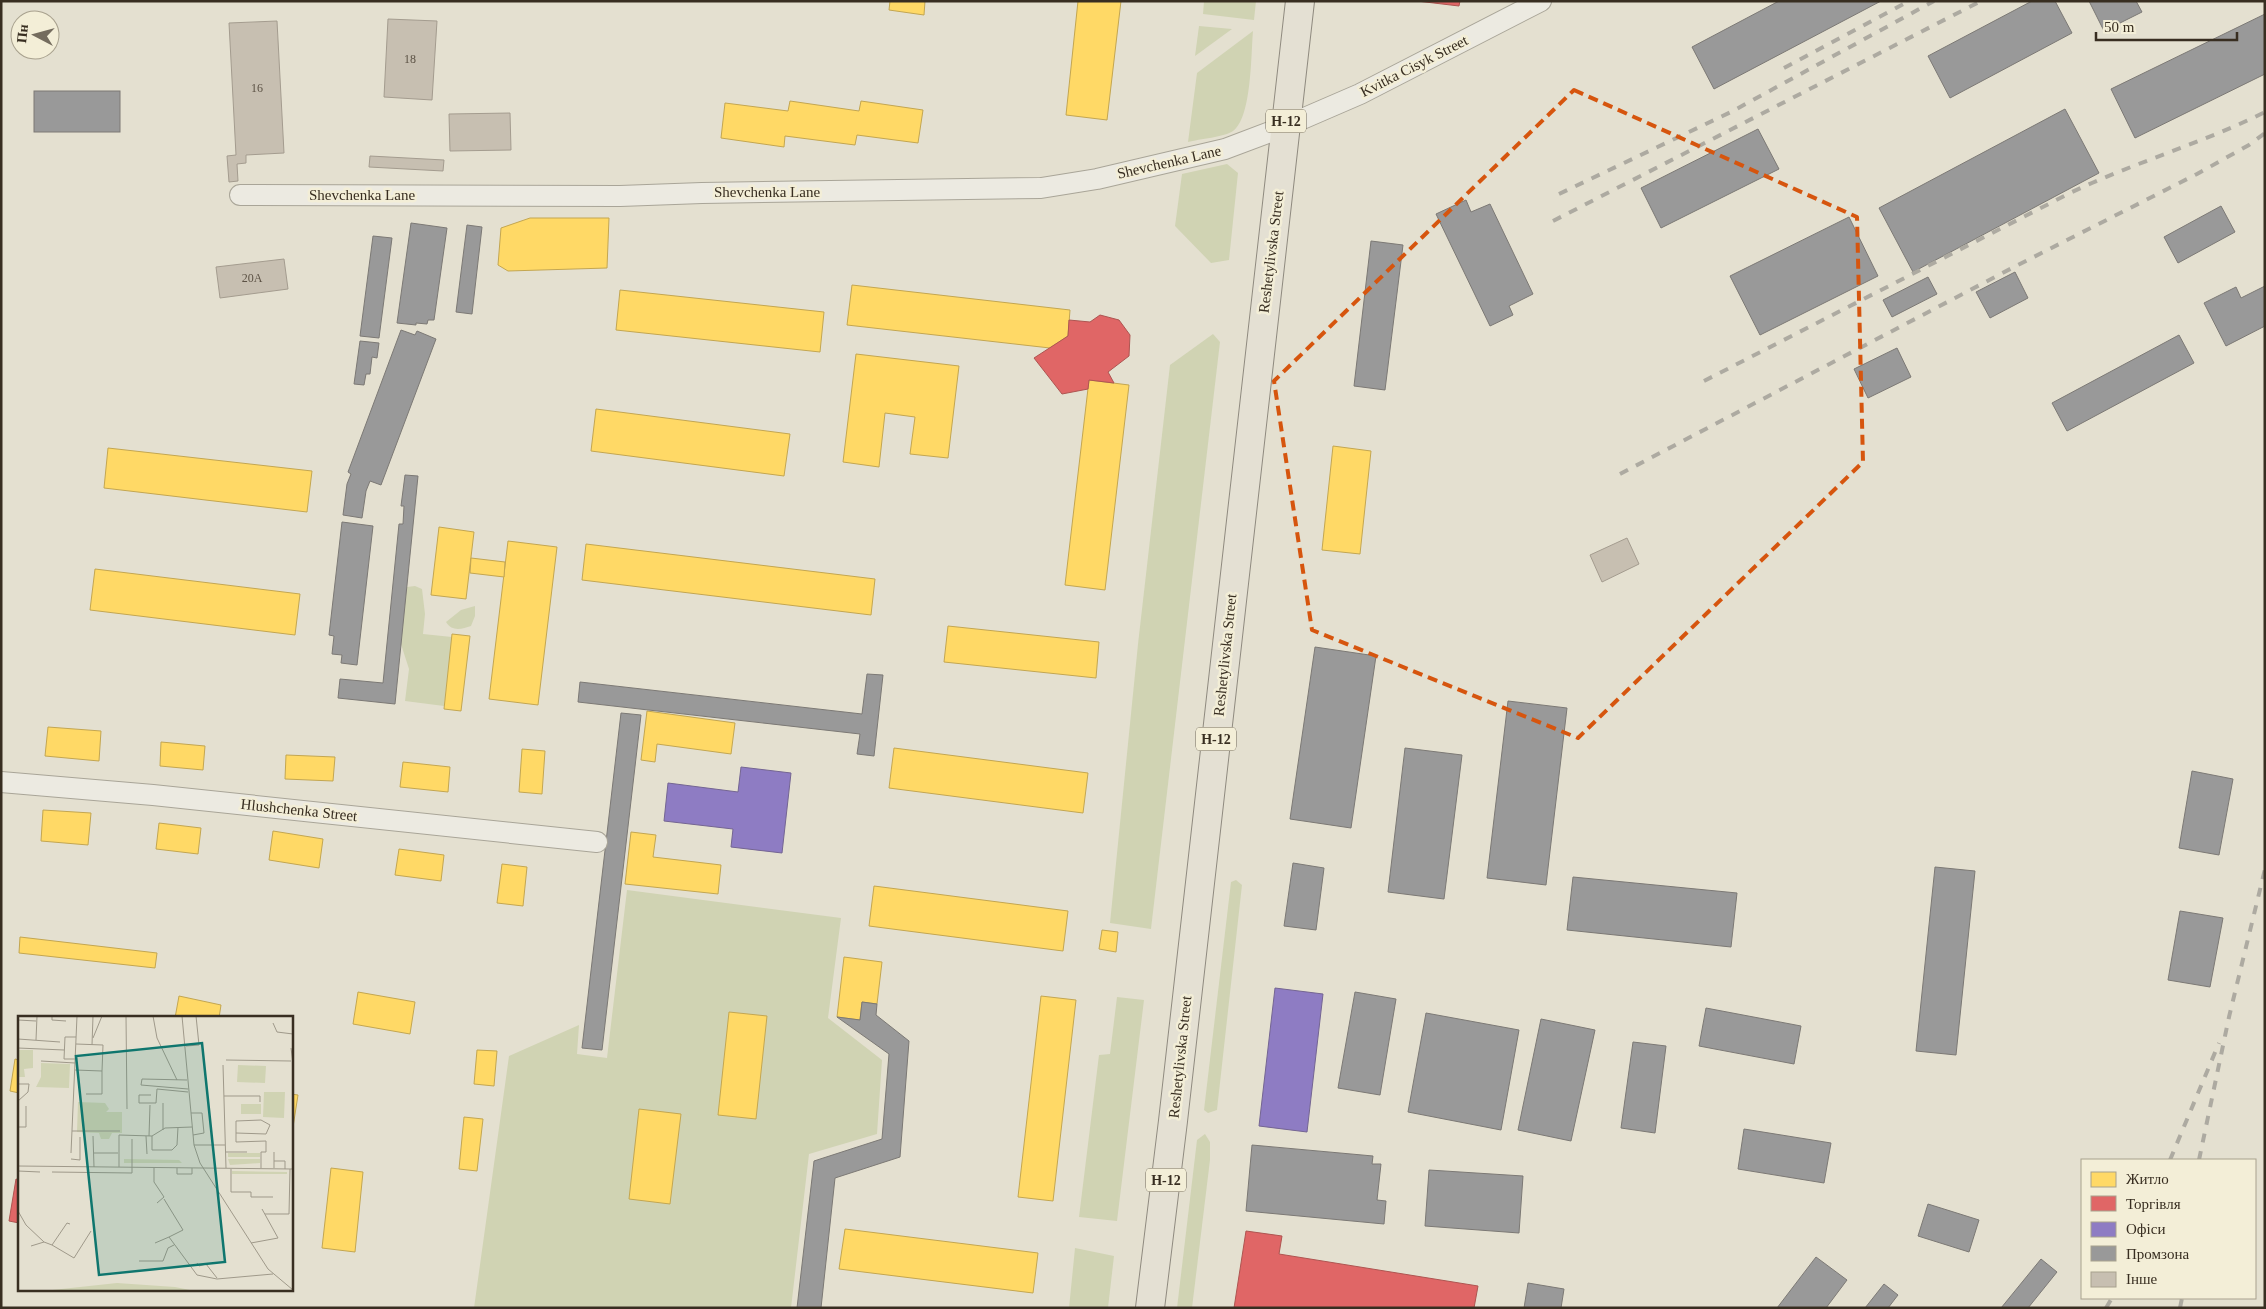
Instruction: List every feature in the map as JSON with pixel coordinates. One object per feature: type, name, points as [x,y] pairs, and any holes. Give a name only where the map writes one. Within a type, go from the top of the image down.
[{"type":"main road","name":"Reshetylivska Street","points":[[1150,1308],[1300,1]]},
{"type":"street","name":"Kvitka Cisyk Street","points":[[1286,126],[1360,94],[1541,1]]},
{"type":"street","name":"Shevchenka Lane","points":[[240,194],[610,196],[1041,188],[1097,179],[1217,151],[1286,126]]},
{"type":"street","name":"Hlushchenka Street","points":[[1,782],[154,795],[596,842]]},
{"type":"highlighted area","points":[[1574,90],[1857,217],[1863,462],[1578,738],[1312,630],[1274,381]]},
{"type":"green space","points":[[1204,1],[1256,1],[1254,20],[1203,14]]},
{"type":"green space","points":[[1199,26],[1232,29],[1195,56]]},
{"type":"green space","points":[[1253,31],[1247,99],[1239,124],[1229,133],[1188,142],[1197,73]]},
{"type":"green space","points":[[1227,164],[1238,173],[1229,260],[1211,263],[1175,226],[1182,174]]},
{"type":"green space","points":[[1213,334],[1220,342],[1151,929],[1110,923],[1138,644],[1170,365]]},
{"type":"green space","points":[[415,586],[422,589],[425,614],[423,634],[452,637],[444,706],[405,701],[409,669],[399,638],[402,598],[407,587]]},
{"type":"green space","points":[[475,606],[475,616],[471,626],[461,629],[454,628],[446,622],[461,610]]},
{"type":"green space","points":[[1236,880],[1242,885],[1217,1110],[1208,1113],[1204,1110],[1231,882]]},
{"type":"green space","points":[[627,890],[841,918],[828,1018],[882,1060],[877,1134],[809,1154],[791,1308],[474,1308],[509,1056],[579,1025],[577,1054],[607,1058]]},
{"type":"green space","points":[[1117,997],[1144,1000],[1117,1221],[1079,1217],[1099,1055],[1110,1054]]},
{"type":"green space","points":[[1205,1134],[1210,1142],[1210,1160],[1192,1308],[1177,1308],[1197,1140]]},
{"type":"green space","points":[[1075,1248],[1114,1256],[1108,1308],[1069,1308]]},
{"type":"building: Житло","points":[[890,1],[925,1],[924,15],[889,10]]},
{"type":"building: Житло","points":[[1078,1],[1121,1],[1107,120],[1066,115]]},
{"type":"building: Житло","points":[[790,101],[859,111],[861,101],[923,110],[918,143],[857,135],[855,145],[785,136],[784,147],[721,138],[725,103],[788,111]]},
{"type":"building: Житло","points":[[530,218],[609,218],[607,268],[508,271],[498,265],[501,228]]},
{"type":"building: Житло","points":[[852,285],[1070,310],[1068,336],[1050,348],[847,325]]},
{"type":"building: Житло","points":[[620,290],[824,312],[820,352],[616,330]]},
{"type":"building: Житло","points":[[856,354],[959,366],[948,458],[910,454],[915,417],[885,413],[879,467],[843,462]]},
{"type":"building: Житло","points":[[1089,380],[1129,385],[1105,590],[1065,585]]},
{"type":"building: Житло","points":[[596,409],[790,434],[784,476],[591,451]]},
{"type":"building: Житло","points":[[1333,446],[1371,451],[1360,554],[1322,550]]},
{"type":"building: Житло","points":[[108,448],[312,471],[307,512],[104,488]]},
{"type":"building: Житло","points":[[439,527],[474,532],[466,599],[431,595]]},
{"type":"building: Житло","points":[[508,541],[557,547],[538,705],[489,699]]},
{"type":"building: Житло","points":[[586,544],[875,579],[871,615],[582,580]]},
{"type":"building: Житло","points":[[471,558],[505,562],[504,577],[470,573]]},
{"type":"building: Житло","points":[[95,569],[300,594],[295,635],[90,610]]},
{"type":"building: Житло","points":[[948,626],[1099,642],[1096,678],[944,662]]},
{"type":"building: Житло","points":[[452,634],[470,636],[461,711],[444,709]]},
{"type":"building: Житло","points":[[647,711],[735,723],[731,754],[657,744],[655,762],[641,760]]},
{"type":"building: Житло","points":[[48,727],[101,731],[99,761],[45,756]]},
{"type":"building: Житло","points":[[161,742],[205,746],[203,770],[160,766]]},
{"type":"building: Житло","points":[[894,748],[1088,773],[1083,813],[889,788]]},
{"type":"building: Житло","points":[[522,749],[545,751],[542,794],[519,792]]},
{"type":"building: Житло","points":[[286,755],[335,757],[333,781],[285,779]]},
{"type":"building: Житло","points":[[403,762],[450,767],[448,792],[400,787]]},
{"type":"building: Житло","points":[[43,810],[91,813],[88,845],[41,841]]},
{"type":"building: Житло","points":[[159,823],[201,828],[198,854],[156,849]]},
{"type":"building: Житло","points":[[273,831],[323,839],[319,868],[269,860]]},
{"type":"building: Житло","points":[[631,832],[656,835],[653,857],[721,865],[718,894],[625,884]]},
{"type":"building: Житло","points":[[399,849],[444,855],[441,881],[395,875]]},
{"type":"building: Житло","points":[[502,864],[527,867],[523,906],[497,903]]},
{"type":"building: Житло","points":[[874,886],[1068,911],[1063,951],[869,926]]},
{"type":"building: Житло","points":[[1102,930],[1118,932],[1116,952],[1099,949]]},
{"type":"building: Житло","points":[[20,937],[157,953],[155,968],[19,953]]},
{"type":"building: Житло","points":[[844,957],[882,962],[877,1004],[862,1002],[860,1020],[837,1017]]},
{"type":"building: Житло","points":[[358,992],[415,1002],[410,1034],[353,1024]]},
{"type":"building: Житло","points":[[179,996],[221,1005],[219,1016],[175,1016]]},
{"type":"building: Житло","points":[[1041,996],[1076,1000],[1053,1201],[1018,1197]]},
{"type":"building: Житло","points":[[729,1012],[767,1016],[756,1119],[718,1115]]},
{"type":"building: Житло","points":[[477,1050],[497,1051],[494,1086],[474,1084]]},
{"type":"building: Житло","points":[[15,1059],[18,1060],[18,1093],[10,1091]]},
{"type":"building: Житло","points":[[292,1094],[298,1095],[292,1127]]},
{"type":"building: Житло","points":[[639,1109],[681,1114],[670,1204],[629,1199]]},
{"type":"building: Житло","points":[[464,1117],[483,1119],[477,1171],[459,1169]]},
{"type":"building: Житло","points":[[331,1168],[363,1172],[355,1252],[322,1248]]},
{"type":"building: Житло","points":[[845,1229],[1038,1253],[1033,1293],[839,1269]]},
{"type":"building: Торгівля","points":[[1417,1],[1460,1],[1459,6]]},
{"type":"building: Торгівля","points":[[1100,315],[1119,320],[1130,335],[1129,356],[1108,372],[1114,383],[1089,380],[1088,389],[1062,394],[1034,358],[1068,336],[1069,320],[1090,322]]},
{"type":"building: Торгівля","points":[[16,1179],[18,1180],[18,1223],[9,1221]]},
{"type":"building: Торгівля","points":[[1246,1231],[1282,1236],[1279,1254],[1478,1286],[1474,1308],[1234,1308]]},
{"type":"building: Офіси","points":[[741,767],[791,773],[782,853],[731,847],[733,829],[664,821],[668,783],[738,792]]},
{"type":"building: Офіси","points":[[1275,988],[1323,994],[1307,1132],[1259,1126]]},
{"type":"building: Промзона","points":[[1779,1],[1881,1],[1714,89],[1692,47]]},
{"type":"building: Промзона","points":[[2032,1],[2055,1],[2072,33],[1950,98],[1928,56]]},
{"type":"building: Промзона","points":[[2089,1],[2136,1],[2142,12],[2104,31]]},
{"type":"building: Промзона","points":[[2265,14],[2265,74],[2135,138],[2111,89]]},
{"type":"building: Промзона","points":[[34,91],[120,91],[120,132],[34,132]]},
{"type":"building: Промзона","points":[[2065,109],[2099,173],[1913,272],[1879,208]]},
{"type":"building: Промзона","points":[[1758,129],[1779,169],[1661,228],[1641,188]]},
{"type":"building: Промзона","points":[[1466,200],[1471,212],[1490,204],[1533,294],[1509,306],[1513,315],[1490,326],[1436,214]]},
{"type":"building: Промзона","points":[[2221,206],[2235,232],[2178,263],[2164,237]]},
{"type":"building: Промзона","points":[[1849,217],[1878,276],[1760,335],[1730,276]]},
{"type":"building: Промзона","points":[[411,223],[447,228],[434,320],[428,320],[427,324],[397,323]]},
{"type":"building: Промзона","points":[[467,225],[482,227],[472,314],[456,312]]},
{"type":"building: Промзона","points":[[373,236],[392,238],[379,338],[360,336]]},
{"type":"building: Промзона","points":[[1371,241],[1403,245],[1385,390],[1354,386]]},
{"type":"building: Промзона","points":[[2015,272],[2028,298],[1990,318],[1976,292]]},
{"type":"building: Промзона","points":[[1928,277],[1937,294],[1892,317],[1883,300]]},
{"type":"building: Промзона","points":[[2265,286],[2265,326],[2226,346],[2204,303],[2236,287],[2241,298]]},
{"type":"building: Промзона","points":[[401,330],[415,335],[417,331],[436,339],[381,485],[370,481],[366,491],[362,518],[343,515],[347,484],[351,474],[348,472]]},
{"type":"building: Промзона","points":[[2179,335],[2194,363],[2067,431],[2052,403]]},
{"type":"building: Промзона","points":[[360,341],[379,343],[377,358],[372,357],[370,374],[366,374],[364,385],[354,384]]},
{"type":"building: Промзона","points":[[1897,348],[1911,377],[1868,398],[1854,369]]},
{"type":"building: Промзона","points":[[405,475],[418,476],[395,704],[338,698],[340,679],[383,683],[399,524],[403,524],[404,506],[401,506]]},
{"type":"building: Промзона","points":[[342,522],[373,526],[357,665],[341,663],[342,655],[332,654],[334,636],[329,635]]},
{"type":"building: Промзона","points":[[1315,647],[1376,656],[1351,828],[1290,819]]},
{"type":"building: Промзона","points":[[867,674],[883,675],[874,756],[857,754],[860,734],[578,702],[580,682],[862,714]]},
{"type":"building: Промзона","points":[[1508,701],[1567,708],[1546,885],[1487,878]]},
{"type":"building: Промзона","points":[[621,713],[641,715],[602,1050],[582,1048]]},
{"type":"building: Промзона","points":[[1405,748],[1462,755],[1444,899],[1388,892]]},
{"type":"building: Промзона","points":[[2192,771],[2233,779],[2219,855],[2179,848]]},
{"type":"building: Промзона","points":[[1293,863],[1324,868],[1316,930],[1284,926]]},
{"type":"building: Промзона","points":[[1935,867],[1975,871],[1956,1055],[1916,1051]]},
{"type":"building: Промзона","points":[[1573,877],[1737,893],[1731,947],[1567,930]]},
{"type":"building: Промзона","points":[[2180,911],[2223,918],[2210,987],[2168,980]]},
{"type":"building: Промзона","points":[[1355,992],[1396,999],[1380,1095],[1338,1088]]},
{"type":"building: Промзона","points":[[862,1002],[877,1004],[876,1015],[909,1041],[900,1157],[835,1178],[821,1308],[797,1308],[814,1161],[882,1139],[889,1054],[837,1017],[860,1020]]},
{"type":"building: Промзона","points":[[1706,1008],[1801,1026],[1794,1064],[1699,1046]]},
{"type":"building: Промзона","points":[[1426,1013],[1519,1030],[1501,1130],[1408,1112]]},
{"type":"building: Промзона","points":[[1541,1019],[1595,1030],[1571,1141],[1518,1130]]},
{"type":"building: Промзона","points":[[1633,1042],[1666,1046],[1655,1133],[1621,1128]]},
{"type":"building: Промзона","points":[[1744,1129],[1831,1143],[1824,1183],[1738,1169]]},
{"type":"building: Промзона","points":[[1252,1145],[1373,1156],[1372,1164],[1381,1164],[1377,1200],[1386,1201],[1384,1224],[1246,1211]]},
{"type":"building: Промзона","points":[[1429,1170],[1523,1176],[1519,1233],[1425,1226]]},
{"type":"building: Промзона","points":[[1928,1204],[1979,1220],[1969,1252],[1918,1236]]},
{"type":"building: Промзона","points":[[1816,1257],[1847,1280],[1826,1308],[1777,1308]]},
{"type":"building: Промзона","points":[[2041,1259],[2057,1272],[2028,1308],[2001,1308]]},
{"type":"building: Промзона","points":[[1528,1283],[1564,1289],[1561,1308],[1524,1308]]},
{"type":"building: Промзона","points":[[1884,1284],[1898,1295],[1888,1308],[1865,1308]]},
{"type":"building: Інше","points":[[388,19],[437,21],[432,100],[384,97]]},
{"type":"building: Інше","points":[[277,21],[284,153],[246,155],[246,163],[237,164],[238,181],[229,182],[227,156],[236,155],[229,23]]},
{"type":"building: Інше","points":[[510,113],[511,150],[450,151],[449,114]]},
{"type":"building: Інше","points":[[370,156],[444,160],[443,171],[369,167]]},
{"type":"building: Інше","points":[[284,259],[288,289],[220,298],[216,267]]},
{"type":"building: Інше","points":[[1627,538],[1639,564],[1602,582],[1590,555]]},
{"type":"railway","points":[[1784,68],[1909,1]]},
{"type":"railway","points":[[1559,194],[1731,112],[1934,1]]},
{"type":"railway","points":[[1553,221],[1981,1]]},
{"type":"railway","points":[[1704,381],[2068,194],[2265,112]]},
{"type":"railway","points":[[1620,474],[2014,267],[2197,174],[2249,145],[2265,133]]},
{"type":"railway","points":[[2199,1159],[2229,1017],[2265,869]]},
{"type":"railway","points":[[2170,1159],[2219,1043]]},
{"type":"railway","points":[[2106,1308],[2111,1299]]},
{"type":"railway","points":[[2180,1308],[2182,1299]]}]
